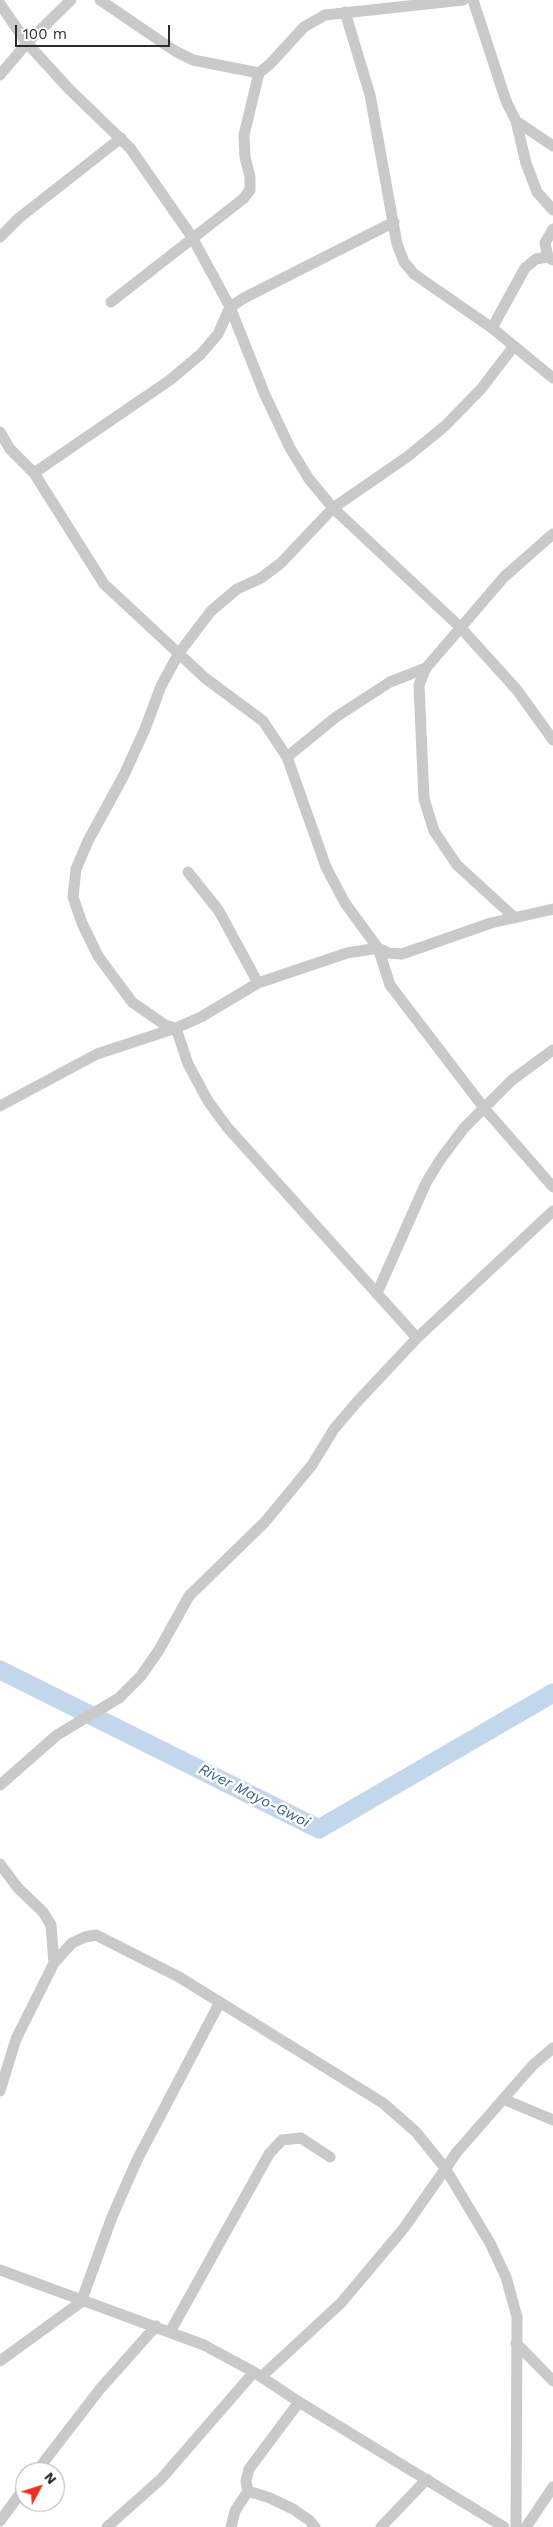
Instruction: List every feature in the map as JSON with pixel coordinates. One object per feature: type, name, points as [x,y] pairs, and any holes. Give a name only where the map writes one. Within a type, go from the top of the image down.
[{"type":"street","points":[[0,75],[27,43],[72,0]]},
{"type":"street","points":[[100,0],[175,51],[193,60],[259,73]]},
{"type":"street","points":[[111,302],[243,199],[250,190],[244,135],[259,73],[313,20],[353,8],[463,0]]},
{"type":"street","points":[[473,0],[506,101],[516,121],[526,163],[537,192],[553,210]]},
{"type":"street","points":[[0,4],[27,43],[69,89],[130,148],[192,237],[230,307],[264,395],[290,448],[309,479],[333,508],[460,628],[517,690],[553,740]]},
{"type":"street","points":[[353,8],[394,222],[404,262],[414,274],[492,328],[553,378]]},
{"type":"street","points":[[516,121],[553,146]]},
{"type":"street","points":[[0,237],[19,218],[121,138]]},
{"type":"street","points":[[34,473],[170,380],[202,354],[218,334],[230,307],[244,298],[394,222]]},
{"type":"street","points":[[492,328],[525,268],[536,259],[550,258],[545,243],[553,229]]},
{"type":"street","points":[[176,1028],[165,1026],[132,1002],[98,956],[82,923],[73,897],[76,869],[88,841],[124,775],[145,730],[161,686],[179,653],[211,611],[237,590],[261,578],[281,563],[333,508],[407,457],[445,426],[481,389],[514,346]]},
{"type":"street","points":[[0,432],[10,449],[34,473],[104,584],[205,678],[263,721],[287,757],[326,867],[345,903],[378,948],[390,985],[484,1108],[553,1187]]},
{"type":"street","points":[[515,918],[457,864],[434,831],[424,799],[418,702],[419,685],[426,668],[445,649],[460,628],[504,577],[553,534]]},
{"type":"street","points":[[287,757],[336,717],[390,682],[426,668]]},
{"type":"street","points":[[188,872],[220,910],[258,984]]},
{"type":"street","points":[[0,1106],[97,1054],[176,1028],[202,1017],[230,998],[258,984],[347,953],[378,948],[388,953],[402,954],[491,923],[553,909]]},
{"type":"street","points":[[176,1028],[188,1064],[208,1101],[227,1127],[417,1338]]},
{"type":"street","points":[[377,1293],[426,1184],[464,1128],[512,1080],[553,1050]]},
{"type":"street","points":[[0,1785],[57,1735],[119,1698],[141,1676],[159,1650],[189,1596],[265,1522],[312,1465],[334,1429],[417,1338],[553,1211]]},
{"type":"street","points":[[0,1864],[18,1888],[43,1912],[52,1925],[54,1962]]},
{"type":"street","points":[[0,2091],[16,2039],[54,1962],[72,1943],[85,1936],[96,1935],[179,1977],[383,2103],[416,2132],[445,2168],[490,2243],[506,2277],[517,2317],[516,2527]]},
{"type":"street","points":[[0,2361],[81,2302],[112,2217],[136,2160],[220,2002]]},
{"type":"street","points":[[106,2527],[161,2478],[258,2374],[341,2303],[404,2228],[445,2168],[533,2065],[553,2048]]},
{"type":"street","points":[[504,2099],[553,2120]]},
{"type":"street","points":[[170,2332],[269,2154],[282,2140],[301,2138],[330,2157]]},
{"type":"street","points":[[0,2270],[81,2302],[156,2326],[204,2345],[258,2374],[299,2402],[504,2527]]},
{"type":"street","points":[[44,2462],[100,2389],[156,2326]]},
{"type":"street","points":[[516,2343],[553,2381]]},
{"type":"street","points":[[231,2527],[234,2511],[248,2491],[246,2481],[249,2469],[299,2402]]},
{"type":"street","points":[[381,2527],[427,2479]]},
{"type":"street","points":[[526,2527],[553,2487]]},
{"type":"street","points":[[248,2491],[270,2498],[293,2509],[310,2520],[315,2527]]},
{"type":"street","points":[[0,2521],[15,2501]]},
{"type":"waterway","name":"River Mayo-Gwoi","points":[[0,1670],[319,1829],[553,1693]]}]
